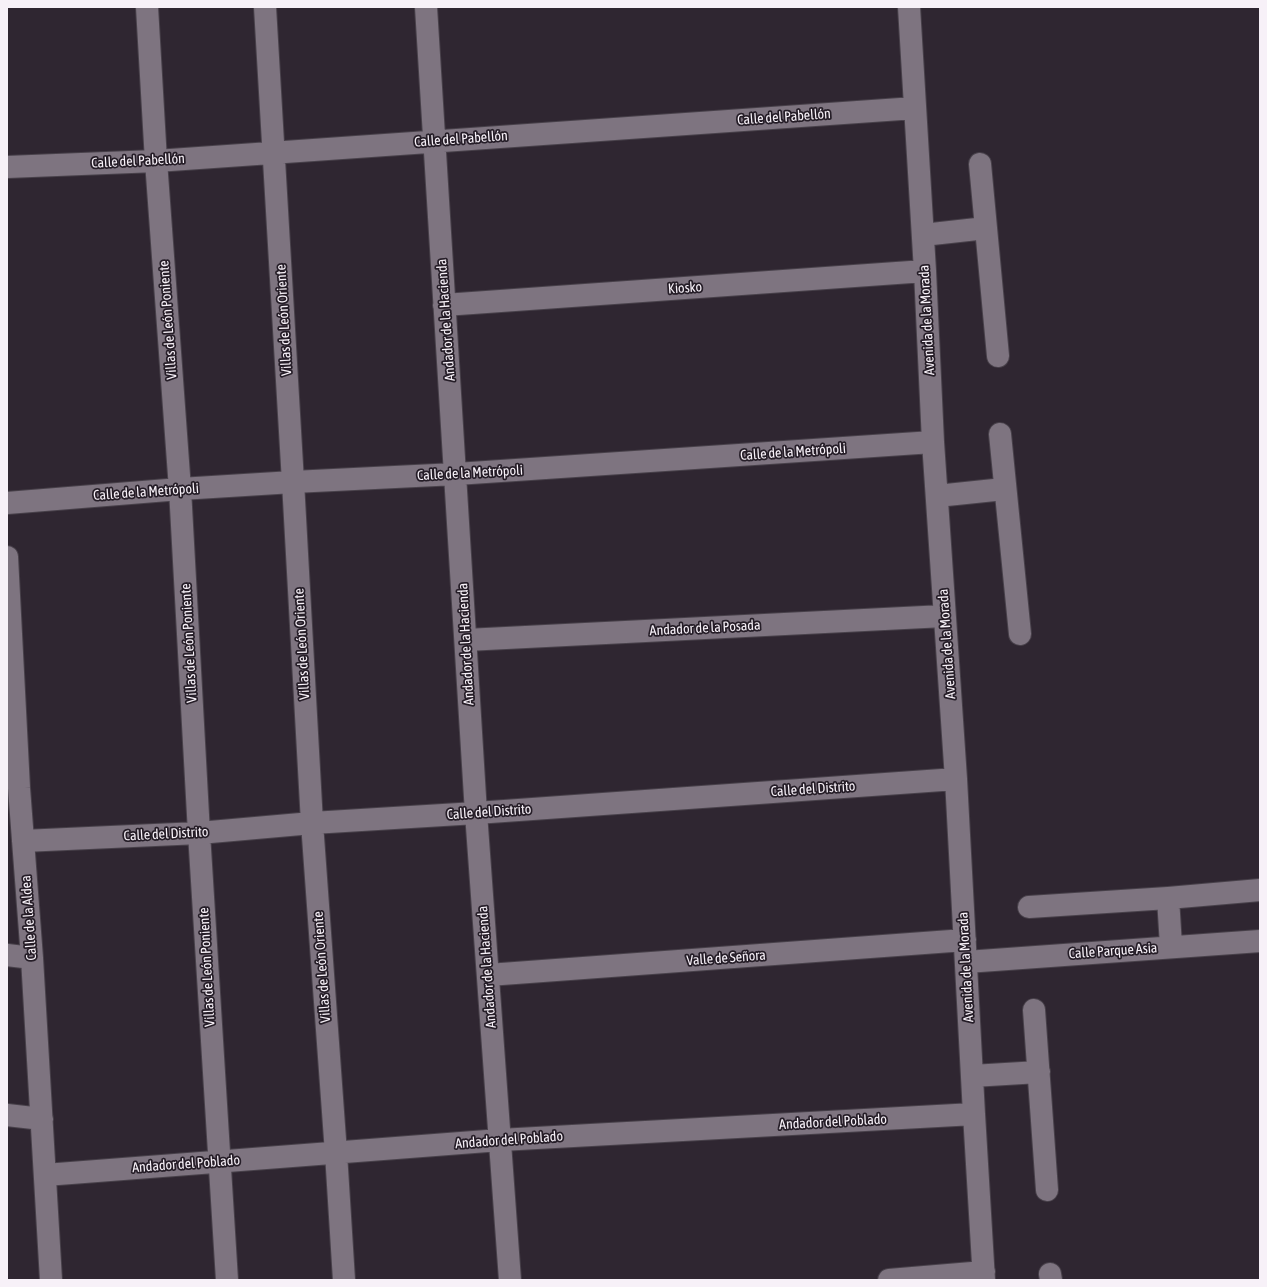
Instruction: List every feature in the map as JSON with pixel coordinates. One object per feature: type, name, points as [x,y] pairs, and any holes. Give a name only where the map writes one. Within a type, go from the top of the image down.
[{"type":"street","name":"Villas de León Poniente","points":[[147,7],[156,161],[180,489],[218,1162],[227,1280]]},
{"type":"street","name":"Villas de León Oriente","points":[[265,7],[294,482],[312,823],[344,1280]]},
{"type":"street","name":"Andador de la Hacienda","points":[[426,7],[476,813],[510,1280]]},
{"type":"street","name":"Avenida de la Morada","points":[[909,7],[925,271],[932,442],[956,779],[984,1276]]},
{"type":"street","name":"Calle del Pabellón","points":[[7,167],[156,161],[915,108]]},
{"type":"street","points":[[980,164],[998,356]]},
{"type":"street","points":[[922,235],[986,228]]},
{"type":"street","name":"Kiosko","points":[[444,305],[925,271]]},
{"type":"street","points":[[1000,434],[1004,489],[1020,634]]},
{"type":"street","name":"Calle de la Metrópoli","points":[[7,503],[180,489],[456,474],[932,442]]},
{"type":"street","points":[[937,496],[1004,489]]},
{"type":"street","name":"Calle de la Aldea","points":[[7,557],[13,788],[23,841],[32,958],[52,1280]]},
{"type":"street","name":"Andador de la Posada","points":[[466,640],[944,616]]},
{"type":"street","name":"Calle del Distrito","points":[[23,841],[199,833],[312,823],[476,813],[956,779]]},
{"type":"street","points":[[1029,907],[1168,898],[1260,890]]},
{"type":"street","points":[[1168,898],[1171,946]]},
{"type":"street","name":"Valle de Señora","points":[[488,975],[965,940]]},
{"type":"street","name":"Calle Parque Asia","points":[[966,962],[1171,946],[1260,941]]},
{"type":"street","points":[[7,955],[32,958]]},
{"type":"street","points":[[1034,1010],[1048,1190]]},
{"type":"street","points":[[972,1076],[1039,1072]]},
{"type":"street","name":"Andador del Poblado","points":[[45,1174],[500,1140],[974,1114]]},
{"type":"street","points":[[7,1116],[42,1119]]},
{"type":"street","points":[[889,1280],[984,1276]]}]
